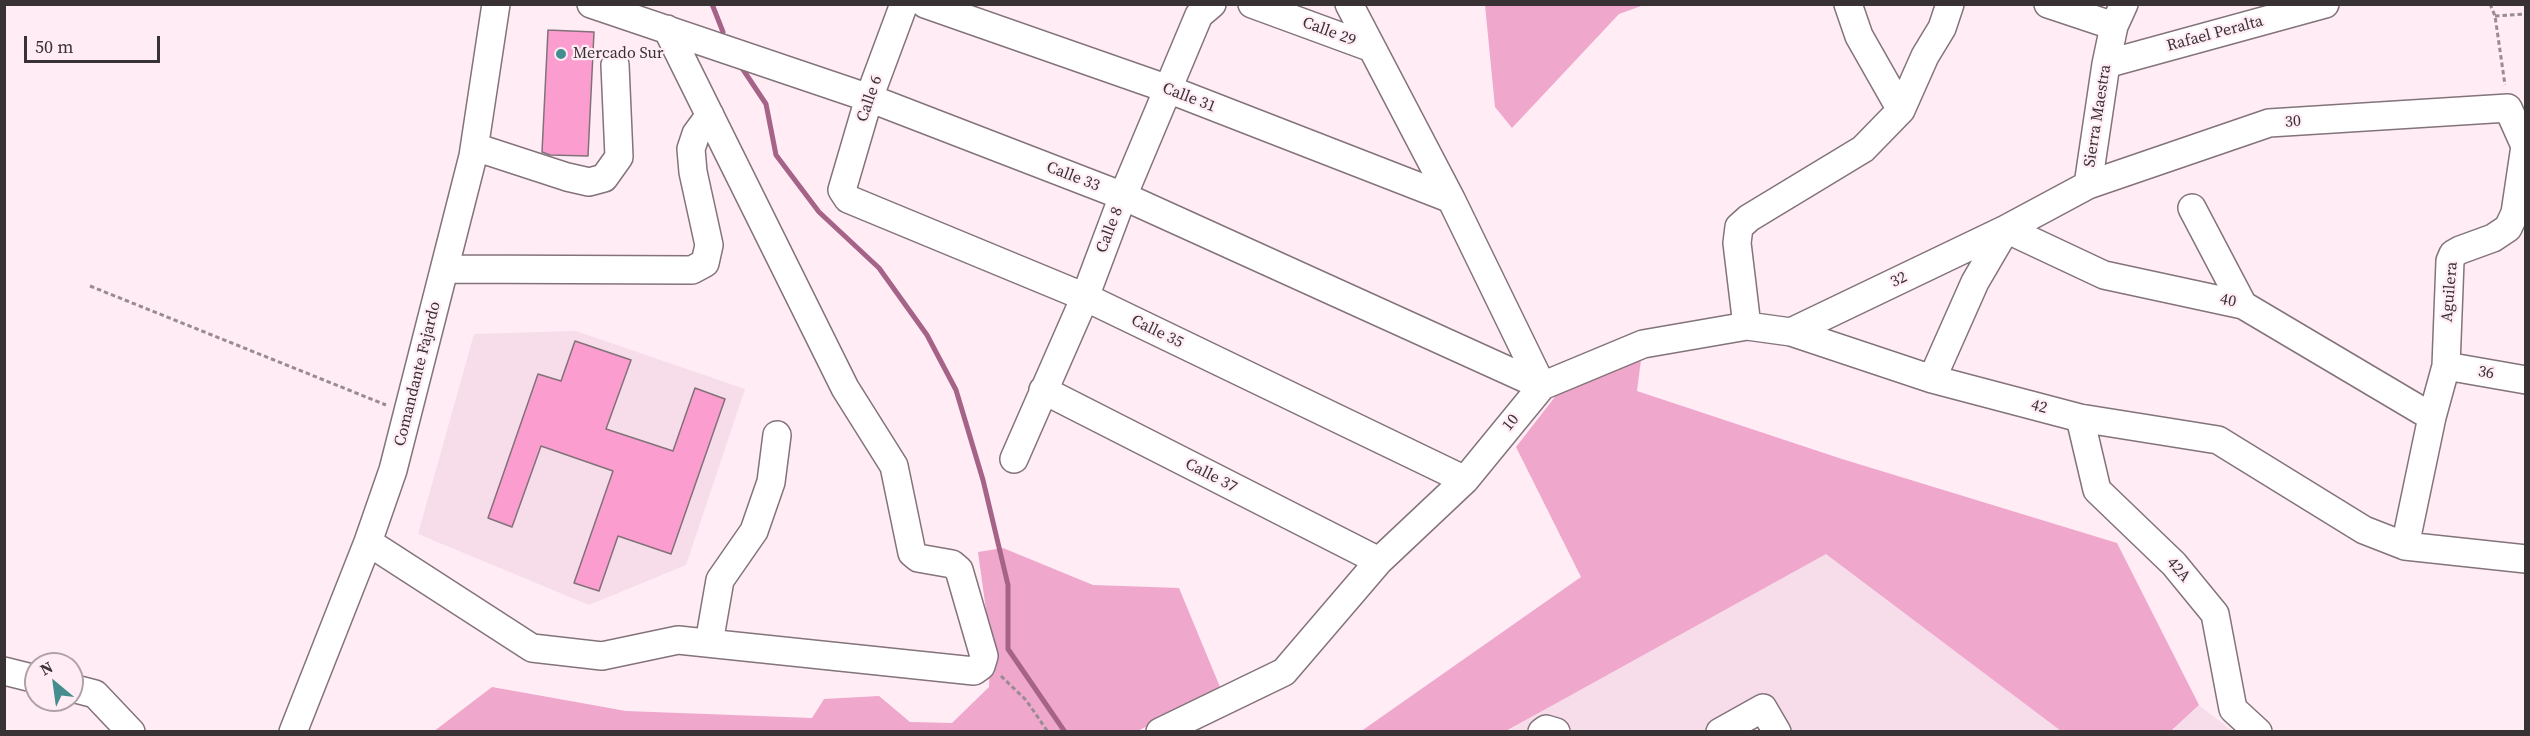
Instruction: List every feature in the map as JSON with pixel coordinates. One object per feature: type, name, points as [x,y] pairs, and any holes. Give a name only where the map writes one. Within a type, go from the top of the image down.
[{"type":"street","name":"Comandante Fajardo","points":[[293,732],[368,542],[393,470],[475,147],[496,4]]},
{"type":"street","name":"Calle 33","points":[[591,4],[869,98],[1123,196],[1542,386]]},
{"type":"street","name":"Calle 6","points":[[843,195],[842,190],[869,98],[904,4]]},
{"type":"street","name":"Calle 31","points":[[925,4],[1168,89],[1451,199]]},
{"type":"street","name":"Calle 8","points":[[1014,459],[1085,297],[1123,196],[1199,15],[1212,4]]},
{"type":"street","name":"Calle 29","points":[[1252,4],[1372,48]]},
{"type":"street","points":[[1349,4],[1451,199],[1542,386]]},
{"type":"street","points":[[1848,4],[1859,36],[1901,110]]},
{"type":"street","points":[[1747,326],[1737,243],[1739,227],[1749,218],[1863,149],[1901,110],[1925,56],[1942,28],[1950,4]]},
{"type":"street","points":[[2048,4],[2119,15]]},
{"type":"street","name":"Rafael Peralta","points":[[2106,64],[2313,6]]},
{"type":"street","name":"Sierra Maestra","points":[[2006,229],[2088,185],[2106,64],[2119,15]]},
{"type":"street","points":[[368,542],[532,648],[602,656],[678,640],[974,671],[981,666],[984,656],[959,570],[952,564],[918,558],[912,553],[894,466],[845,388],[667,29]]},
{"type":"street","points":[[475,147],[567,177],[589,182],[604,178],[619,158],[615,66]]},
{"type":"street","name":"Aguilera","points":[[2405,546],[2432,417],[2446,366],[2450,261],[2453,254],[2460,250],[2493,238],[2508,228],[2515,213],[2525,146],[2508,108]]},
{"type":"street","name":"30","points":[[2088,185],[2269,123],[2508,108]]},
{"type":"street","points":[[445,269],[692,270],[705,262],[710,245],[693,172],[691,149],[696,134],[710,115]]},
{"type":"street","name":"Calle 35","points":[[843,195],[1085,297],[1465,480]]},
{"type":"street","points":[[2192,208],[2244,305]]},
{"type":"street","points":[[1932,379],[1975,282],[2006,229]]},
{"type":"street","name":"40","points":[[2006,229],[2104,275],[2244,305],[2432,417]]},
{"type":"street","name":"32","points":[[1791,332],[2006,229]]},
{"type":"street","name":"42","points":[[1542,386],[1643,344],[1747,326],[1791,332],[1932,379],[2080,418],[2218,440],[2364,530],[2405,546],[2526,559]]},
{"type":"street","name":"36","points":[[2446,366],[2526,380]]},
{"type":"street","name":"10","points":[[1160,732],[1284,672],[1379,561],[1465,480],[1542,386]]},
{"type":"street","name":"Calle 37","points":[[1043,390],[1379,561]]},
{"type":"street","name":"42A","points":[[2080,418],[2097,490],[2174,564],[2215,614],[2233,709],[2258,732]]},
{"type":"street","points":[[709,643],[720,580],[753,531],[771,482],[777,435]]},
{"type":"street","points":[[4,670],[24,676]]},
{"type":"street","points":[[84,691],[95,694],[103,700],[131,732]]},
{"type":"street","points":[[1720,732],[1763,708],[1777,732]]},
{"type":"street","points":[[1542,732],[1545,729],[1556,732]]},
{"type":"path","points":[[2490,4],[2495,16],[2508,108]]},
{"type":"path","points":[[2495,16],[2526,14]]},
{"type":"path","points":[[90,286],[408,413]]},
{"type":"path","points":[[981,666],[1000,676],[1026,700],[1048,732]]},
{"type":"shaded area","points":[[1485,4],[1644,5],[1619,14],[1512,128],[1495,107]]},
{"type":"shaded area","points":[[576,331],[745,389],[686,565],[589,605],[418,534],[474,334]]},
{"type":"shaded area","points":[[1643,344],[1637,391],[1842,459],[2117,543],[2199,705],[2171,731],[2061,731],[1826,554],[1506,731],[1360,732],[1581,577],[1516,447],[1589,353]]},
{"type":"shaded area","points":[[1003,548],[1093,585],[1179,588],[1220,687],[1138,731],[433,732],[492,687],[626,711],[812,718],[824,699],[879,696],[910,722],[952,723],[989,687],[991,646],[978,552]]},
{"type":"shaded area","points":[[1826,553],[2061,731],[1506,732],[1575,692]]},
{"type":"shaded area","points":[[2199,705],[2232,731],[2171,732]]},
{"type":"building","points":[[548,30],[594,32],[588,156],[550,155],[542,152]]},
{"type":"building","points":[[575,341],[631,360],[606,429],[673,451],[695,388],[725,399],[671,554],[618,536],[599,591],[574,583],[613,471],[541,446],[512,527],[488,518],[538,374],[561,381]]},
{"type":"waterway","points":[[712,4],[723,32]]},
{"type":"waterway","points":[[740,65],[766,104],[776,155],[819,212],[879,268],[927,335],[956,390],[983,480],[1008,585],[1008,649],[1065,732]]},
{"type":"place","name":"Mercado Sur","points":[[561,54]]}]
